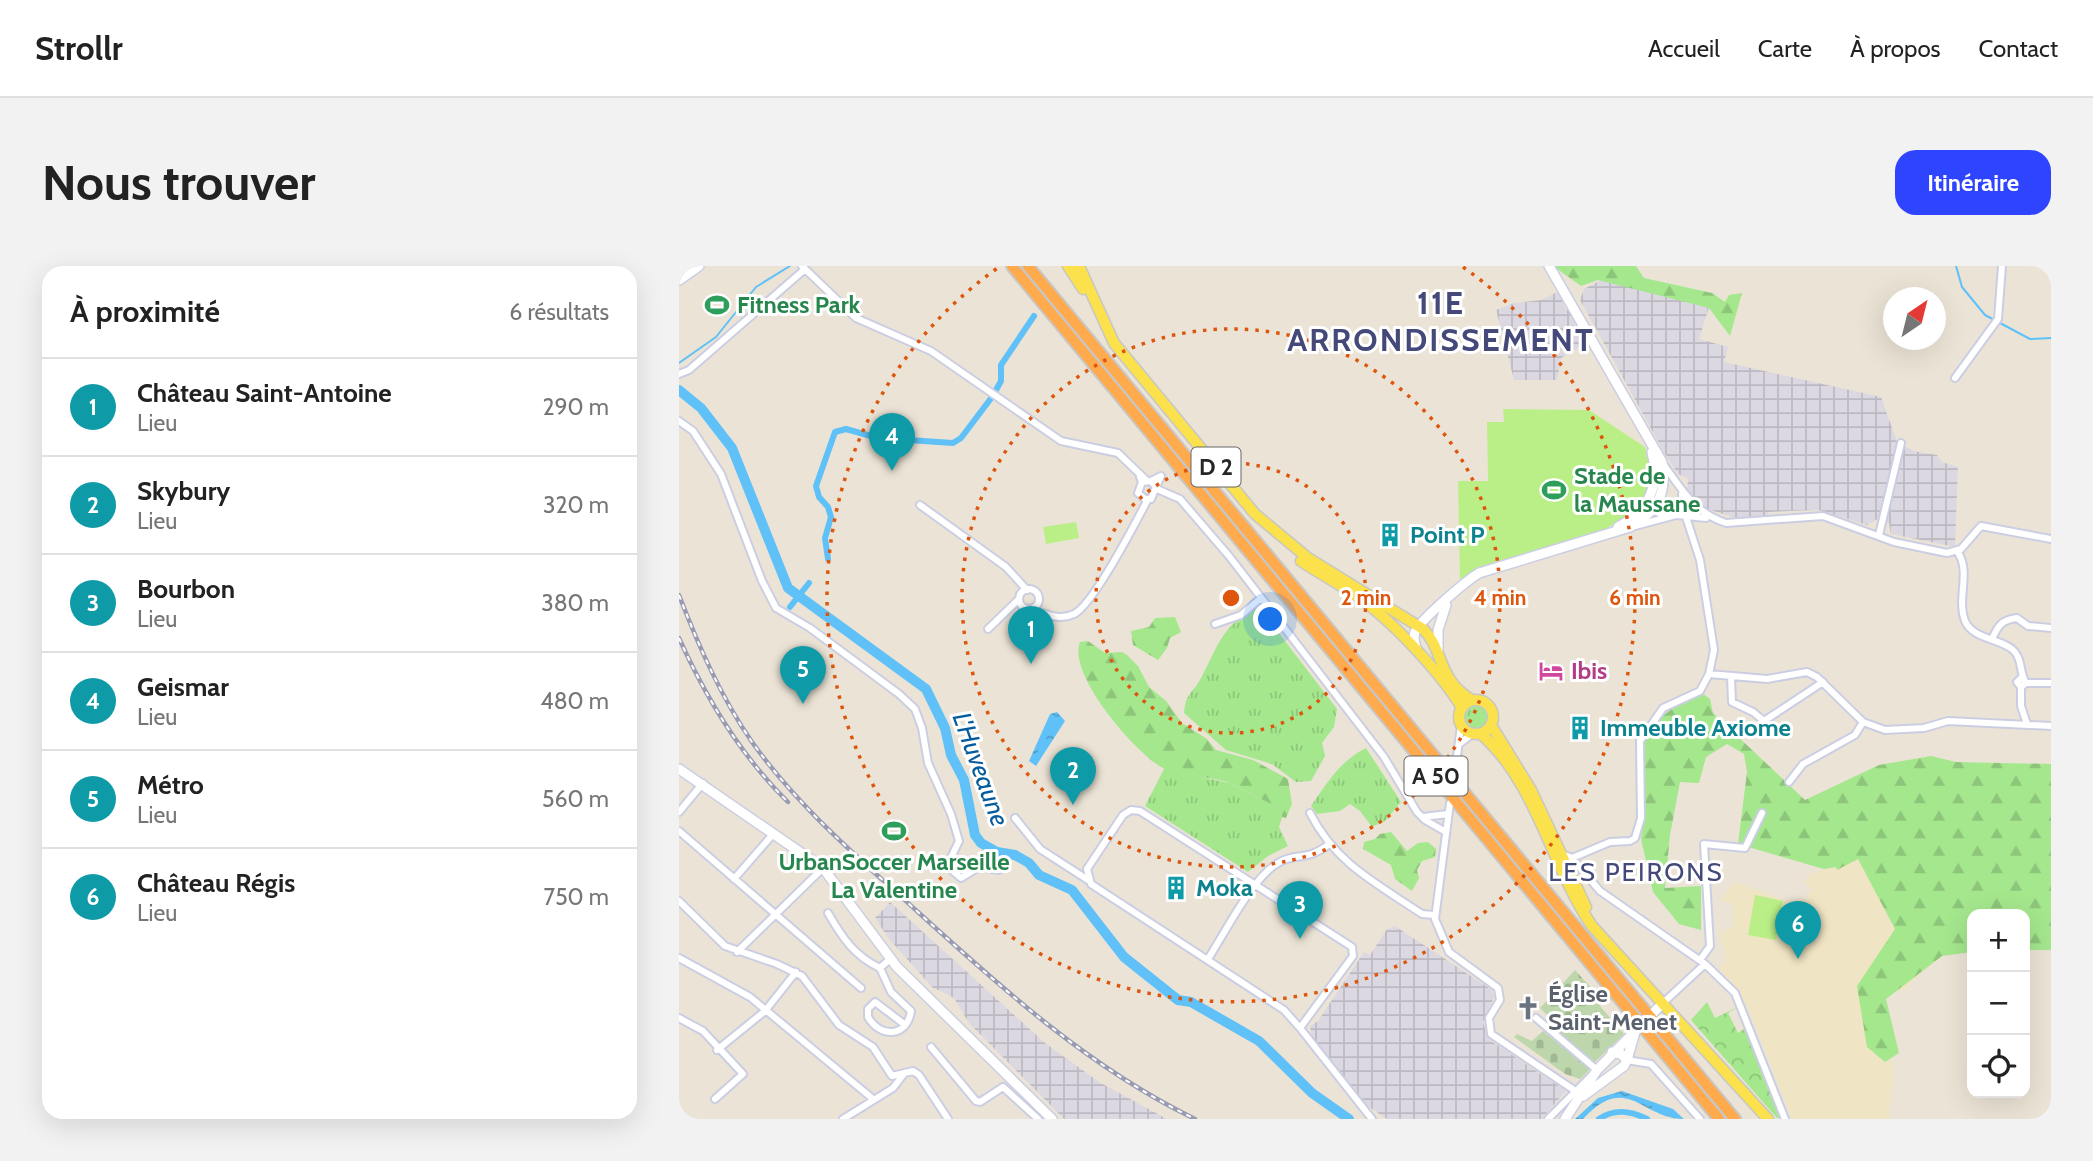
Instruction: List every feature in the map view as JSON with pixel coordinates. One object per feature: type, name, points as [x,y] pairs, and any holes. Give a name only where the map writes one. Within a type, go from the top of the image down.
[{"type":"highway","name":"A 50","points":[[1012,266],[1637,1009],[1660,1029],[1735,1119]]},
{"type":"highway","name":"A 50","points":[[1028,266],[1637,1009],[1654,1040],[1719,1119]]},
{"type":"main road","points":[[679,275],[691,266]]},
{"type":"main road","points":[[679,280],[699,266]]},
{"type":"main road","name":"D 2","points":[[1068,266],[1079,281],[1113,348],[1262,529],[1305,564],[1362,600],[1388,622],[1462,708]]},
{"type":"main road","name":"D 2","points":[[1079,266],[1107,330],[1123,355],[1262,521],[1297,551],[1365,591],[1403,620],[1417,627],[1433,642],[1440,664],[1460,692],[1472,700]]},
{"type":"main road","points":[[1085,266],[1095,304]]},
{"type":"main road","points":[[1422,659],[1413,642],[1417,627],[1466,581],[1487,569],[1630,527],[1654,510],[1664,485],[1662,463],[1651,449],[1549,266]]},
{"type":"main road","points":[[1601,535],[1631,519],[1652,494],[1655,466],[1651,449]]},
{"type":"main road","points":[[1440,664],[1438,630],[1451,595]]},
{"type":"main road","points":[[1403,620],[1413,622],[1430,617]]},
{"type":"main road","points":[[1605,937],[1578,889],[1519,768],[1491,725],[1490,708],[1485,703],[1472,700],[1462,708],[1461,726],[1476,734],[1502,755],[1592,926],[1605,937],[1768,1119]]},
{"type":"main road","points":[[1476,734],[1491,725]]},
{"type":"main road","points":[[679,763],[703,783]]},
{"type":"main road","points":[[679,769],[775,832],[823,868],[890,959],[1052,1119]]},
{"type":"main road","points":[[1565,1119],[1612,1052],[1655,1014],[1663,1003]]},
{"type":"main road","points":[[1574,1104],[1591,1088],[1611,1077],[1627,1060],[1637,1030]]},
{"type":"main road","points":[[1612,1052],[1621,1054],[1627,1060]]},
{"type":"main road","points":[[1597,1070],[1611,1077]]},
{"type":"main road","points":[[1736,1086],[1759,1119]]},
{"type":"street","points":[[1955,378],[1996,322],[2002,266]]},
{"type":"street","points":[[679,374],[689,370],[804,268],[856,317],[931,351],[1061,441],[1111,450],[1124,457],[1151,486],[1180,499],[1261,598],[1384,757],[1421,817],[1446,832]]},
{"type":"street","points":[[679,421],[693,431],[721,474],[762,581],[776,607],[810,628],[899,694],[915,709],[922,728],[928,764],[948,805],[959,841],[947,866],[961,878],[979,867],[999,870]]},
{"type":"street","points":[[1879,535],[1901,443]]},
{"type":"street","points":[[1662,463],[1681,491],[1711,518]]},
{"type":"street","points":[[1008,610],[1023,607],[1061,617],[1075,614],[1134,530],[1151,486],[1162,475]]},
{"type":"street","points":[[1665,517],[1654,510],[1652,494],[1664,485],[1681,491]]},
{"type":"street","points":[[1145,499],[1138,489],[1151,486]]},
{"type":"street","points":[[1676,514],[1683,504],[1681,491]]},
{"type":"street","points":[[921,505],[1006,567],[1018,583],[1036,593],[1038,601],[1047,611],[1061,614],[1073,611],[1086,601]]},
{"type":"street","points":[[1630,527],[1676,514],[1746,524],[1823,516],[1912,547],[1947,553],[1957,551],[1981,526],[2051,539]]},
{"type":"street","points":[[1572,858],[1609,842],[1635,838],[1641,818],[1640,741],[1663,708],[1700,691],[1709,674],[1714,650],[1700,560],[1685,514]]},
{"type":"street","points":[[1957,551],[1964,564],[1964,620],[1971,630],[2016,653],[2023,683],[2020,723]]},
{"type":"street","points":[[1018,583],[1023,607]]},
{"type":"street","points":[[988,629],[1027,590]]},
{"type":"street","points":[[1215,624],[1241,615],[1261,598]]},
{"type":"street","points":[[1031,609],[1038,601]]},
{"type":"street","points":[[1991,639],[1998,625],[2007,619],[2017,618],[2028,626],[2051,628]]},
{"type":"street","points":[[1709,674],[1767,679],[1807,671],[1823,682],[1863,722],[1877,729],[1901,731],[1948,721],[2051,726]]},
{"type":"street","points":[[1731,677],[1732,702],[1775,730]]},
{"type":"street","points":[[1764,721],[1823,682]]},
{"type":"street","points":[[2023,683],[2051,683]]},
{"type":"street","points":[[2020,723],[2021,706]]},
{"type":"street","points":[[1789,782],[1803,764],[1856,734],[1863,722]]},
{"type":"street","points":[[1455,771],[1461,726]]},
{"type":"street","points":[[1458,746],[1476,734]]},
{"type":"street","points":[[679,812],[703,783]]},
{"type":"street","points":[[1450,803],[1434,915],[1449,952],[1498,988],[1500,1000],[1489,1018],[1491,1034],[1574,1090]]},
{"type":"street","points":[[1088,880],[1087,869],[1123,815],[1131,810],[1140,811],[1348,943],[1354,952],[1300,1028]]},
{"type":"street","points":[[1310,813],[1328,845],[1339,856],[1422,914],[1434,915]]},
{"type":"street","points":[[1663,1003],[1702,962],[1710,946],[1704,844],[1745,848],[1762,813]]},
{"type":"street","points":[[1421,817],[1448,814]]},
{"type":"street","points":[[1015,818],[1040,849],[1284,1010],[1372,1119]]},
{"type":"street","points":[[679,831],[862,988]]},
{"type":"street","points":[[734,879],[775,832]]},
{"type":"street","points":[[1210,961],[1256,886],[1276,864],[1313,857],[1328,845]]},
{"type":"street","points":[[1562,854],[1572,858],[1591,884],[1702,962],[1735,993],[1784,1118]]},
{"type":"street","points":[[737,952],[823,868]]},
{"type":"street","points":[[1566,880],[1572,889],[1591,884]]},
{"type":"street","points":[[679,901],[725,947],[796,972],[839,1025],[874,1048],[892,1076],[913,1071],[919,1075],[948,1119]]},
{"type":"street","points":[[828,913],[850,948],[880,968],[891,992],[911,1011],[904,1024],[895,1034],[882,1031],[868,1017],[868,1009],[874,1002],[904,1024]]},
{"type":"street","points":[[679,958],[713,979],[739,990],[873,1099]]},
{"type":"street","points":[[880,968],[890,959]]},
{"type":"street","points":[[717,1050],[765,1011],[796,972]]},
{"type":"street","points":[[679,1017],[703,1031],[717,1050],[743,1074],[715,1099]]},
{"type":"street","points":[[1536,1018],[1597,1070],[1574,1090],[1548,1119]]},
{"type":"street","points":[[931,1047],[976,1101],[980,1102],[1003,1087],[1038,1119]]},
{"type":"street","points":[[1627,1060],[1651,1064],[1700,1119]]},
{"type":"street","points":[[843,1119],[893,1088],[903,1075]]},
{"type":"shaded area","points":[[1605,278],[1710,304],[1699,339],[1728,347],[1724,362],[1881,397],[1897,442],[1914,451],[1937,455],[1942,462],[1958,467],[1955,547],[1891,534],[1889,523],[1878,519],[1867,525],[1819,510],[1768,512],[1767,517],[1736,518],[1701,507],[1687,492],[1688,479],[1678,474],[1665,454],[1580,300],[1584,289]]},
{"type":"shaded area","points":[[1559,291],[1565,309],[1570,310],[1588,342],[1561,358],[1557,380],[1514,380],[1496,310],[1514,303],[1541,300]]},
{"type":"shaded area","points":[[1857,859],[1938,957],[1903,991],[1896,987],[1884,994],[1889,1052],[1894,1067],[1889,1119],[1792,1119],[1749,1010],[1737,988],[1719,969],[1726,958],[1719,933],[1733,926],[1732,903],[1720,901],[1735,882],[1796,904],[1799,898],[1805,901],[1811,889],[1805,882],[1808,875],[1824,869],[1836,867],[1837,870]]},
{"type":"shaded area","points":[[890,902],[1045,1043],[1099,1082],[1167,1119],[1064,1119],[969,1023],[954,998],[932,987],[889,939],[875,918]]},
{"type":"shaded area","points":[[1395,926],[1492,990],[1494,997],[1483,1022],[1488,1039],[1566,1091],[1541,1119],[1387,1119],[1363,1103],[1312,1038],[1310,1026],[1318,1021],[1364,952],[1370,955],[1387,929]]},
{"type":"green space","points":[[1553,266],[1636,266],[1644,278],[1712,293],[1725,302],[1729,295],[1742,293],[1730,336],[1709,308],[1598,280],[1581,286]]},
{"type":"green space","name":"Stade de la Maussane","points":[[1503,409],[1589,410],[1645,447],[1650,462],[1649,487],[1637,507],[1603,530],[1485,565],[1460,579],[1458,481],[1488,481],[1487,422],[1504,422]]},
{"type":"green space","points":[[1076,522],[1079,538],[1046,544],[1043,527]]},
{"type":"green space","points":[[1256,609],[1262,611],[1337,709],[1334,727],[1322,743],[1325,756],[1311,781],[1296,782],[1272,764],[1226,750],[1184,713],[1188,698],[1221,639],[1235,622]]},
{"type":"green space","points":[[1175,617],[1181,632],[1170,638],[1167,648],[1158,660],[1133,645],[1131,631],[1149,627],[1155,618]]},
{"type":"green space","points":[[1088,641],[1105,653],[1122,652],[1127,655],[1138,666],[1149,687],[1166,701],[1182,723],[1207,739],[1216,750],[1253,760],[1288,779],[1292,804],[1286,818],[1282,817],[1278,807],[1229,783],[1169,771],[1149,758],[1105,711],[1083,673],[1079,656],[1080,642]]},
{"type":"green space","points":[[1702,693],[1710,699],[1713,713],[1805,800],[1879,765],[1931,756],[1956,762],[2051,764],[2051,950],[2030,950],[2030,909],[1967,909],[1967,953],[1942,956],[1886,999],[1899,1053],[1885,1062],[1867,1047],[1857,986],[1895,929],[1858,859],[1837,870],[1836,867],[1824,869],[1738,844],[1747,772],[1744,754],[1727,744],[1706,757],[1699,783],[1680,782],[1670,835],[1665,888],[1701,886],[1701,930],[1679,924],[1653,892],[1641,839],[1645,807],[1645,738],[1660,718],[1678,704]]},
{"type":"green space","points":[[1476,704],[1485,708],[1489,717],[1485,726],[1476,730],[1467,726],[1463,717],[1467,708]]},
{"type":"green space","points":[[1366,748],[1401,802],[1385,821],[1372,827],[1360,811],[1350,804],[1340,811],[1317,814],[1311,806],[1328,781],[1349,759]]},
{"type":"green space","points":[[1164,769],[1229,783],[1278,807],[1282,817],[1279,827],[1288,846],[1268,856],[1248,872],[1145,806]]},
{"type":"green space","points":[[1391,832],[1407,851],[1418,843],[1428,842],[1436,849],[1435,857],[1422,861],[1417,870],[1419,878],[1412,891],[1395,879],[1391,865],[1363,849],[1364,842]]},
{"type":"green space","points":[[1755,895],[1783,901],[1776,940],[1748,935]]},
{"type":"green space","points":[[1575,970],[1604,1002],[1600,1006],[1624,1034],[1595,1062],[1591,1062],[1550,1027],[1548,1016],[1540,1008]]},
{"type":"green space","points":[[1707,1002],[1715,1018],[1738,1007],[1728,1013],[1738,1033],[1747,1027],[1782,1117],[1777,1118],[1691,1020]]},
{"type":"green space","points":[[1543,1031],[1590,1069],[1580,1079],[1565,1074],[1514,1037],[1517,1034],[1532,1041]]},
{"type":"water","points":[[1057,712],[1065,721],[1036,766],[1029,761],[1050,714]]},
{"type":"water","points":[[1622,1091],[1673,1109],[1684,1119],[1669,1117],[1623,1098],[1611,1099],[1598,1105],[1583,1119],[1575,1119],[1598,1098]]},
{"type":"waterway","points":[[679,363],[716,337],[756,287],[790,266]]},
{"type":"waterway","points":[[1956,266],[1962,287],[1985,315],[2030,339],[2051,338]]},
{"type":"waterway","points":[[996,390],[1001,381],[1001,365],[1034,316]]},
{"type":"waterway","name":"L'Huveaune","points":[[679,390],[701,408],[732,448],[788,588],[926,689],[945,728],[951,755],[964,780],[975,835],[981,843],[997,852],[1015,855],[1029,863],[1039,875],[1072,890],[1124,957],[1178,1000],[1191,1002],[1259,1041],[1312,1093],[1349,1119]]},
{"type":"waterway","points":[[828,559],[825,538],[831,517],[816,486],[835,432],[846,429],[878,438],[953,443],[961,438],[992,397]]},
{"type":"waterway","name":"L'Huveaune","points":[[790,607],[809,583]]},
{"type":"waterway","points":[[1599,1119],[1611,1113],[1623,1112],[1647,1119]]},
{"type":"railway","points":[[679,595],[694,634],[730,707],[770,766],[810,811],[1016,999],[1084,1052],[1157,1099],[1195,1119]]},
{"type":"railway","points":[[679,638],[726,725],[755,765],[788,802]]},
{"type":"place","name":"Fitness Park","points":[[717,305]]},
{"type":"place","name":"Geismar","points":[[892,471]]},
{"type":"place","name":"Stade de la Maussane","points":[[1554,490]]},
{"type":"place","name":"Point P","points":[[1390,535]]},
{"type":"place","name":"Château Saint-Antoine","points":[[1031,664]]},
{"type":"place","name":"Ibis","points":[[1551,671]]},
{"type":"place","name":"Métro","points":[[803,704]]},
{"type":"place","name":"Immeuble Axiome","points":[[1580,728]]},
{"type":"place","name":"Skybury","points":[[1073,805]]},
{"type":"place","name":"UrbanSoccer Marseille La Valentine","points":[[894,831]]},
{"type":"place","name":"Moka","points":[[1176,888]]},
{"type":"place","name":"Bourbon","points":[[1300,939]]},
{"type":"place","name":"Château Régis","points":[[1798,959]]},
{"type":"place","name":"Église Saint-Menet","points":[[1528,1008]]},
{"type":"district","name":"11E ARRONDISSEMENT","points":[[1441,322]]},
{"type":"district","name":"LES PEIRONS","points":[[1636,872]]}]
